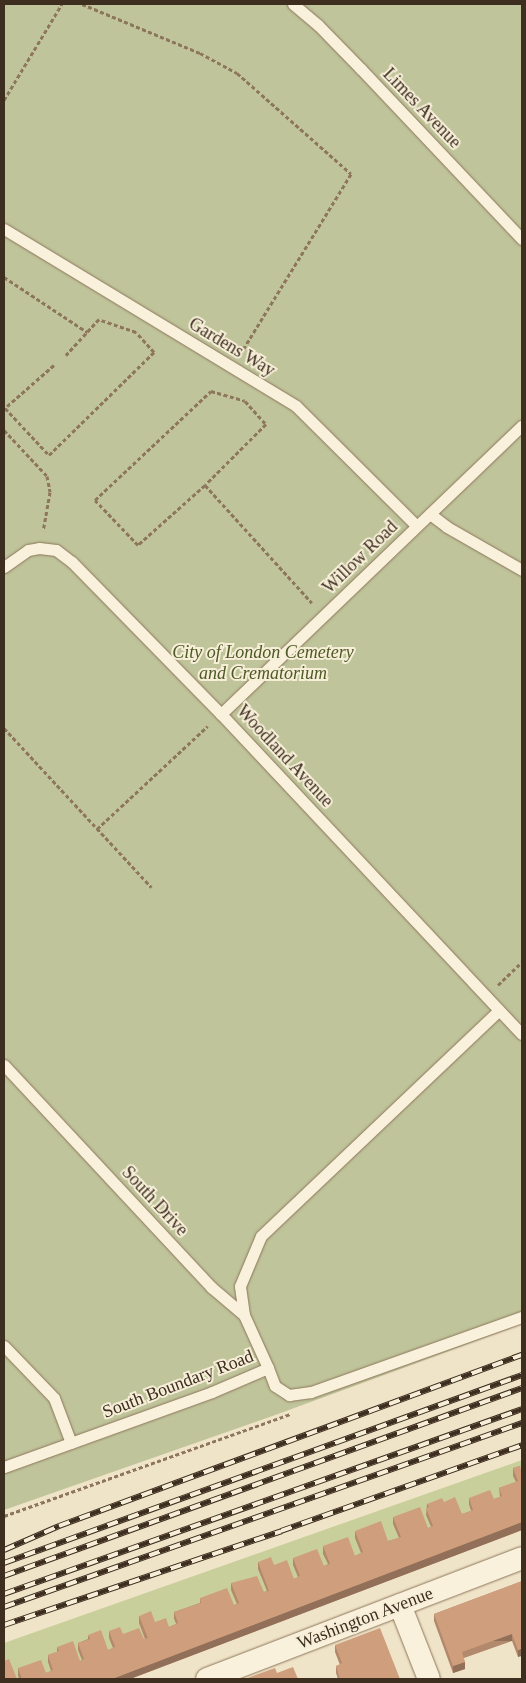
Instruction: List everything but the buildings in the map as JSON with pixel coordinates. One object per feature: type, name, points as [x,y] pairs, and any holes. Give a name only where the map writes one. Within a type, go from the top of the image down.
[{"type":"street","name":"Washington Avenue","points":[[210,1679],[522,1558]]},
{"type":"street","points":[[400,1605],[429,1679]]},
{"type":"lane","name":"Limes Avenue","points":[[294,4],[361,68],[522,239]]},
{"type":"lane","name":"Gardens Way","points":[[4,229],[296,406],[418,526]]},
{"type":"lane","name":"Willow Road","points":[[221,714],[522,425]]},
{"type":"lane","points":[[430,514],[447,527],[522,570]]},
{"type":"lane","points":[[4,568],[28,550],[39,548]]},
{"type":"lane","name":"Woodland Avenue","points":[[39,548],[56,550],[72,562],[221,714],[522,1034]]},
{"type":"lane","points":[[244,1315],[240,1286],[261,1236],[499,1010]]},
{"type":"lane","name":"South Drive","points":[[4,1065],[211,1287],[244,1315],[268,1368]]},
{"type":"lane","name":"South Boundary Road","points":[[4,1466],[212,1392],[268,1368],[275,1386],[289,1395],[311,1392],[522,1316]]},
{"type":"lane","points":[[4,1346],[54,1398],[71,1443]]},
{"type":"path","points":[[4,100],[62,4]]},
{"type":"path","points":[[82,4],[200,53],[237,73],[351,174],[232,368]]},
{"type":"path","points":[[4,277],[88,332]]},
{"type":"path","points":[[54,365],[5,408],[49,455],[154,352],[136,332],[99,319],[66,355]]},
{"type":"path","points":[[211,391],[245,401],[266,424],[205,485],[138,545],[95,500],[211,391]]},
{"type":"path","points":[[4,430],[47,476],[50,492],[39,548]]},
{"type":"path","points":[[205,485],[324,616]]},
{"type":"path","points":[[97,829],[221,714]]},
{"type":"path","points":[[4,728],[151,887]]},
{"type":"path","points":[[486,996],[522,962]]},
{"type":"path","points":[[4,1516],[300,1410]]},
{"type":"green space","name":"City of London Cemetery and Crematorium","points":[[4,4],[522,4],[522,1324],[278,1414],[4,1510]]},
{"type":"green space","points":[[522,1460],[522,1480],[518,1488],[502,1503],[469,1505],[473,1517],[427,1515],[433,1533],[330,1571],[239,1610],[174,1619],[178,1630],[148,1645],[53,1677],[18,1675],[19,1679],[14,1679],[4,1668],[4,1643]]},
{"type":"railway","points":[[4,1550],[59,1526],[522,1355]]},
{"type":"railway","points":[[4,1563],[522,1375]]},
{"type":"railway","points":[[4,1576],[522,1388]]},
{"type":"railway","points":[[4,1594],[522,1409]]},
{"type":"railway","points":[[4,1607],[522,1423]]},
{"type":"railway","points":[[4,1625],[281,1531],[522,1445]]}]
